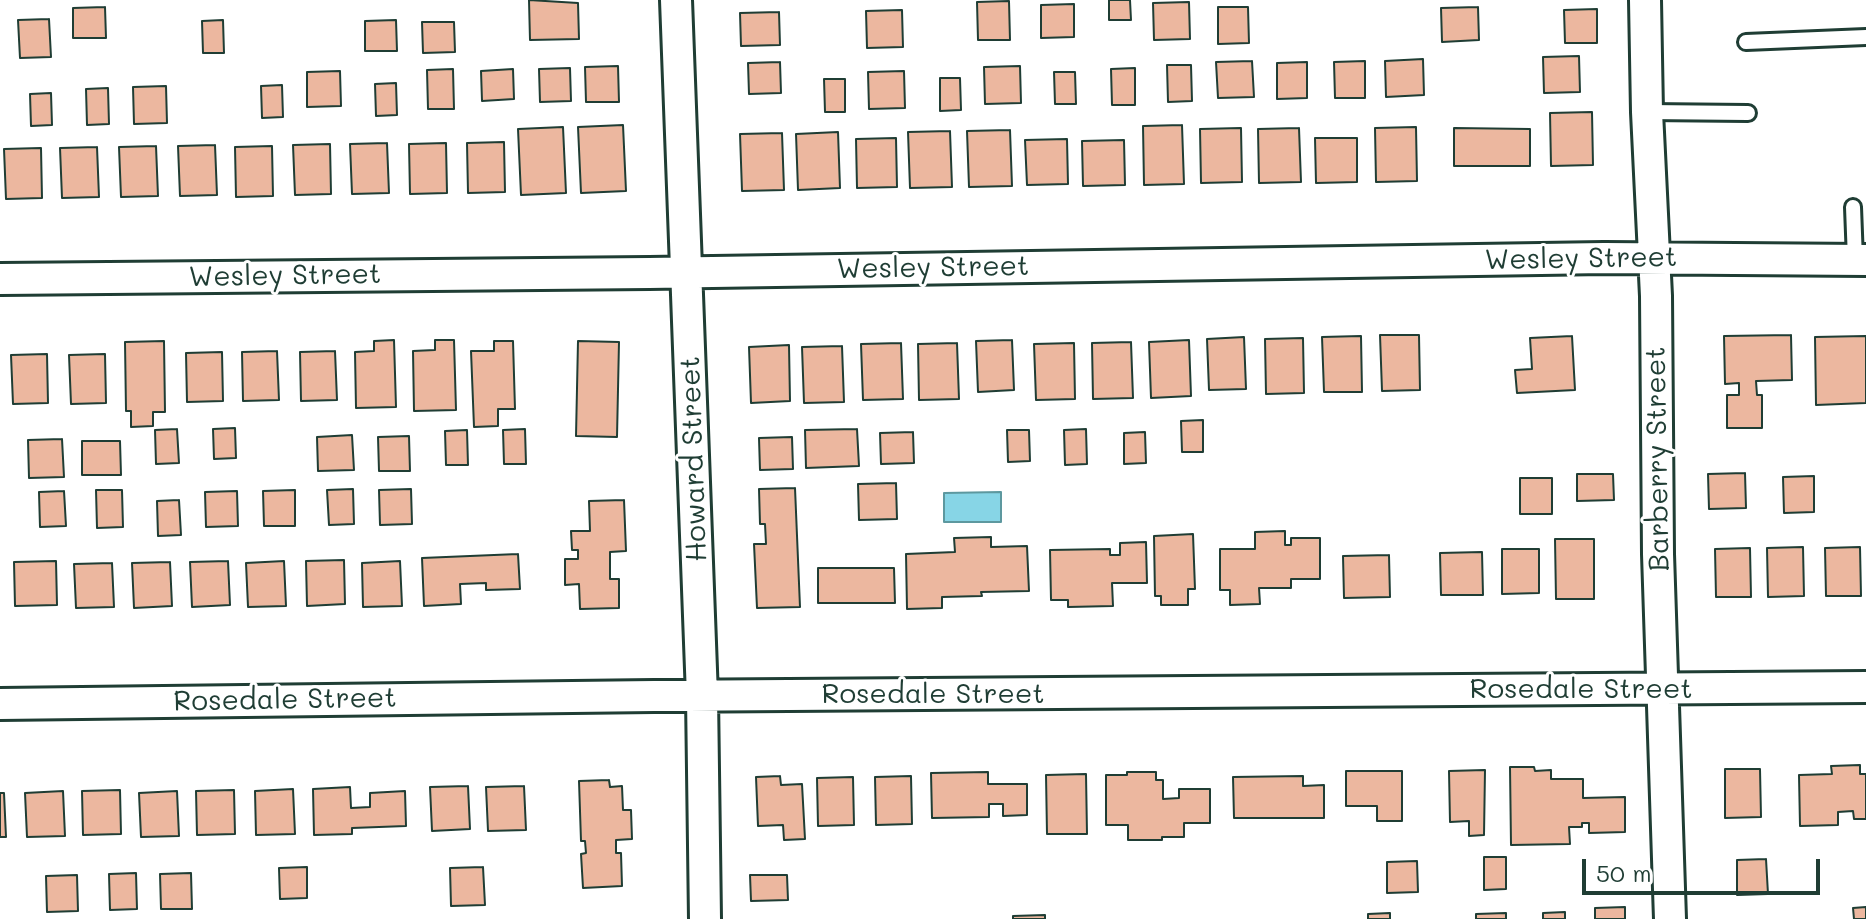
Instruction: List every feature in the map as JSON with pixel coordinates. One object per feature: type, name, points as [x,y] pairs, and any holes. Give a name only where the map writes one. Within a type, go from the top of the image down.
[{"type":"street","name":"Howard Street","points":[[676,0],[702,696],[705,919]]},
{"type":"street","name":"Barberry Street","points":[[1645,0],[1670,919]]},
{"type":"street","name":"Wesley Street","points":[[0,279],[1654,259],[1861,260]]},
{"type":"street","name":"Rosedale Street","points":[[0,704],[1866,687]]},
{"type":"lane","points":[[1746,42],[1866,37]]},
{"type":"lane","points":[[1647,112],[1748,113]]},
{"type":"lane","points":[[1853,207],[1861,260]]},
{"type":"water","points":[[1001,492],[1001,522],[944,522],[944,493]]},
{"type":"building","points":[[529,0],[578,3],[579,39],[530,40]]},
{"type":"building","points":[[1109,0],[1130,0],[1131,20],[1109,20]]},
{"type":"building","points":[[1009,1],[1010,40],[978,40],[977,2]]},
{"type":"building","points":[[1189,2],[1190,39],[1154,40],[1153,3]]},
{"type":"building","points":[[1074,4],[1074,37],[1041,38],[1041,5]]},
{"type":"building","points":[[105,7],[106,38],[73,38],[73,8]]},
{"type":"building","points":[[1218,7],[1248,7],[1249,43],[1218,44]]},
{"type":"building","points":[[1478,7],[1479,40],[1442,42],[1441,8]]},
{"type":"building","points":[[1597,9],[1597,43],[1565,43],[1564,10]]},
{"type":"building","points":[[902,10],[903,47],[867,48],[866,11]]},
{"type":"building","points":[[779,12],[780,45],[741,46],[740,13]]},
{"type":"building","points":[[49,19],[51,57],[20,58],[18,20]]},
{"type":"building","points":[[223,20],[224,53],[203,53],[202,21]]},
{"type":"building","points":[[396,20],[397,51],[365,51],[365,21]]},
{"type":"building","points":[[422,22],[454,22],[455,52],[423,53]]},
{"type":"building","points":[[1579,56],[1580,92],[1544,93],[1543,57]]},
{"type":"building","points":[[1423,59],[1424,95],[1386,97],[1385,61]]},
{"type":"building","points":[[1252,61],[1254,97],[1218,98],[1216,62]]},
{"type":"building","points":[[1365,61],[1365,98],[1335,98],[1334,62]]},
{"type":"building","points":[[780,62],[781,93],[749,94],[748,63]]},
{"type":"building","points":[[1307,62],[1307,98],[1277,99],[1277,63]]},
{"type":"building","points":[[1167,65],[1191,65],[1192,101],[1168,102]]},
{"type":"building","points":[[618,66],[619,102],[586,102],[585,67]]},
{"type":"building","points":[[1020,66],[1021,103],[985,104],[984,67]]},
{"type":"building","points":[[570,68],[571,101],[540,102],[539,69]]},
{"type":"building","points":[[1135,68],[1135,105],[1112,105],[1111,69]]},
{"type":"building","points":[[453,69],[454,109],[428,109],[427,70]]},
{"type":"building","points":[[513,69],[514,99],[482,101],[481,71]]},
{"type":"building","points":[[340,71],[341,106],[307,107],[307,72]]},
{"type":"building","points":[[904,71],[905,108],[869,109],[868,72]]},
{"type":"building","points":[[1054,72],[1075,72],[1076,104],[1055,104]]},
{"type":"building","points":[[940,78],[960,78],[961,110],[940,111]]},
{"type":"building","points":[[824,79],[845,79],[845,112],[825,112]]},
{"type":"building","points":[[396,83],[397,115],[376,116],[375,84]]},
{"type":"building","points":[[282,85],[283,117],[262,118],[261,86]]},
{"type":"building","points":[[166,86],[167,123],[134,124],[133,87]]},
{"type":"building","points":[[108,88],[109,124],[87,125],[86,89]]},
{"type":"building","points":[[51,93],[52,125],[31,126],[30,94]]},
{"type":"building","points":[[1592,112],[1593,165],[1551,166],[1550,113]]},
{"type":"building","points":[[623,125],[626,191],[581,193],[578,127]]},
{"type":"building","points":[[1182,125],[1184,184],[1144,185],[1143,126]]},
{"type":"building","points":[[563,127],[566,193],[521,195],[518,129]]},
{"type":"building","points":[[1416,127],[1417,181],[1376,182],[1375,128]]},
{"type":"building","points":[[1241,128],[1242,182],[1201,183],[1200,129]]},
{"type":"building","points":[[1299,128],[1301,182],[1259,183],[1258,129]]},
{"type":"building","points":[[1454,128],[1530,129],[1530,166],[1454,166]]},
{"type":"building","points":[[1010,130],[1012,186],[969,187],[967,131]]},
{"type":"building","points":[[950,131],[952,187],[910,188],[908,132]]},
{"type":"building","points":[[838,132],[840,188],[798,190],[796,134]]},
{"type":"building","points":[[782,133],[784,190],[742,191],[740,134]]},
{"type":"building","points":[[896,138],[897,187],[857,188],[856,139]]},
{"type":"building","points":[[1315,138],[1357,138],[1357,182],[1316,183]]},
{"type":"building","points":[[1067,139],[1068,184],[1027,185],[1025,140]]},
{"type":"building","points":[[1124,140],[1125,185],[1083,186],[1082,141]]},
{"type":"building","points":[[504,142],[505,192],[468,193],[467,143]]},
{"type":"building","points":[[387,143],[389,193],[352,194],[350,144]]},
{"type":"building","points":[[446,143],[447,193],[410,194],[409,144]]},
{"type":"building","points":[[330,144],[331,194],[295,195],[293,145]]},
{"type":"building","points":[[215,145],[217,195],[180,196],[178,146]]},
{"type":"building","points":[[156,146],[158,196],[121,197],[119,147]]},
{"type":"building","points":[[272,146],[273,196],[236,197],[235,147]]},
{"type":"building","points":[[97,147],[99,197],[62,198],[60,148]]},
{"type":"building","points":[[41,148],[42,198],[6,199],[4,149]]},
{"type":"building","points":[[1380,335],[1419,335],[1420,390],[1382,391]]},
{"type":"building","points":[[1791,335],[1792,380],[1756,381],[1757,395],[1762,395],[1762,428],[1727,428],[1727,395],[1739,395],[1739,383],[1725,384],[1724,336]]},
{"type":"building","points":[[1361,336],[1362,392],[1324,392],[1322,337]]},
{"type":"building","points":[[1572,336],[1575,390],[1517,393],[1515,370],[1532,369],[1530,338]]},
{"type":"building","points":[[1866,336],[1866,403],[1816,405],[1815,337]]},
{"type":"building","points":[[1244,337],[1246,389],[1209,390],[1207,339]]},
{"type":"building","points":[[1303,338],[1304,393],[1266,394],[1265,339]]},
{"type":"building","points":[[394,340],[396,407],[356,408],[355,352],[374,351],[374,341]]},
{"type":"building","points":[[435,340],[454,340],[456,410],[414,411],[413,351],[435,350]]},
{"type":"building","points":[[1012,340],[1014,390],[978,392],[976,341]]},
{"type":"building","points":[[1189,340],[1191,396],[1151,398],[1149,342]]},
{"type":"building","points":[[164,341],[165,412],[153,412],[153,426],[131,427],[131,411],[126,411],[125,342]]},
{"type":"building","points":[[494,341],[513,341],[515,409],[498,409],[498,426],[474,427],[471,351],[494,351]]},
{"type":"building","points":[[578,341],[619,342],[617,437],[576,436]]},
{"type":"building","points":[[1131,342],[1133,398],[1093,399],[1092,343]]},
{"type":"building","points":[[901,343],[903,399],[863,400],[861,344]]},
{"type":"building","points":[[957,343],[959,399],[919,400],[918,344]]},
{"type":"building","points":[[1074,343],[1075,399],[1036,400],[1034,344]]},
{"type":"building","points":[[789,345],[790,401],[751,403],[749,347]]},
{"type":"building","points":[[842,346],[844,402],[804,403],[802,347]]},
{"type":"building","points":[[277,351],[279,400],[243,401],[242,352]]},
{"type":"building","points":[[335,351],[337,400],[301,401],[300,352]]},
{"type":"building","points":[[222,352],[223,401],[187,402],[186,353]]},
{"type":"building","points":[[47,354],[48,403],[13,404],[11,355]]},
{"type":"building","points":[[105,354],[106,403],[71,404],[69,355]]},
{"type":"building","points":[[1203,420],[1203,452],[1182,452],[1181,421]]},
{"type":"building","points":[[235,428],[236,458],[214,459],[213,429]]},
{"type":"building","points":[[177,429],[179,463],[156,464],[155,430]]},
{"type":"building","points":[[525,429],[526,464],[504,464],[503,430]]},
{"type":"building","points":[[857,429],[859,466],[806,468],[805,430]]},
{"type":"building","points":[[1086,429],[1087,464],[1065,465],[1064,430]]},
{"type":"building","points":[[467,430],[468,465],[446,465],[445,431]]},
{"type":"building","points":[[1007,430],[1029,430],[1030,461],[1008,462]]},
{"type":"building","points":[[913,432],[914,463],[881,464],[880,433]]},
{"type":"building","points":[[1145,432],[1146,463],[1124,464],[1124,433]]},
{"type":"building","points":[[352,435],[354,470],[318,471],[317,437]]},
{"type":"building","points":[[409,436],[410,471],[379,471],[378,437]]},
{"type":"building","points":[[792,437],[793,469],[760,470],[759,438]]},
{"type":"building","points":[[62,439],[64,477],[29,478],[28,440]]},
{"type":"building","points":[[82,441],[120,441],[121,475],[82,475]]},
{"type":"building","points":[[1745,473],[1746,508],[1709,509],[1708,474]]},
{"type":"building","points":[[1577,474],[1613,474],[1614,500],[1577,501]]},
{"type":"building","points":[[1814,476],[1814,512],[1784,513],[1783,477]]},
{"type":"building","points":[[1520,478],[1552,478],[1552,514],[1520,514]]},
{"type":"building","points":[[896,483],[897,519],[859,520],[858,484]]},
{"type":"building","points":[[795,488],[800,607],[757,608],[754,544],[766,544],[765,524],[760,524],[759,489]]},
{"type":"building","points":[[353,489],[354,524],[329,525],[327,490]]},
{"type":"building","points":[[411,489],[412,524],[380,525],[379,490]]},
{"type":"building","points":[[96,490],[122,490],[123,527],[97,528]]},
{"type":"building","points":[[295,490],[295,526],[264,526],[263,491]]},
{"type":"building","points":[[64,491],[66,526],[40,527],[39,492]]},
{"type":"building","points":[[237,491],[238,526],[206,527],[205,492]]},
{"type":"building","points":[[179,500],[181,535],[158,536],[157,501]]},
{"type":"building","points":[[624,500],[626,551],[610,552],[610,579],[619,579],[619,608],[580,609],[579,584],[565,585],[565,559],[578,559],[578,550],[572,550],[571,531],[590,531],[589,501]]},
{"type":"building","points":[[1285,531],[1285,545],[1291,545],[1291,538],[1320,538],[1320,579],[1291,579],[1291,588],[1259,588],[1260,604],[1230,605],[1230,590],[1220,590],[1220,549],[1255,549],[1255,532]]},
{"type":"building","points":[[1193,534],[1195,589],[1188,589],[1188,605],[1161,605],[1161,596],[1155,596],[1154,536]]},
{"type":"building","points":[[991,537],[991,547],[1027,546],[1029,591],[942,597],[942,608],[907,609],[906,554],[955,552],[954,538]]},
{"type":"building","points":[[1555,539],[1594,539],[1594,599],[1556,599]]},
{"type":"building","points":[[1146,542],[1147,583],[1112,583],[1113,606],[1068,607],[1068,600],[1051,600],[1050,550],[1110,549],[1110,555],[1120,555],[1120,543]]},
{"type":"building","points":[[1803,547],[1804,596],[1768,597],[1767,548]]},
{"type":"building","points":[[1860,547],[1861,596],[1826,596],[1825,548]]},
{"type":"building","points":[[1750,548],[1751,597],[1716,597],[1715,549]]},
{"type":"building","points":[[1502,549],[1539,549],[1539,593],[1502,594]]},
{"type":"building","points":[[1482,552],[1483,595],[1441,595],[1440,553]]},
{"type":"building","points":[[518,554],[520,589],[486,590],[486,583],[460,584],[461,604],[424,606],[422,558]]},
{"type":"building","points":[[1389,555],[1390,597],[1344,598],[1343,556]]},
{"type":"building","points":[[344,560],[345,604],[307,606],[306,561]]},
{"type":"building","points":[[56,561],[57,605],[15,606],[14,562]]},
{"type":"building","points":[[228,561],[230,605],[192,607],[190,562]]},
{"type":"building","points":[[284,561],[286,606],[248,607],[246,563]]},
{"type":"building","points":[[400,561],[402,606],[363,607],[362,563]]},
{"type":"building","points":[[170,562],[172,606],[134,608],[132,563]]},
{"type":"building","points":[[112,563],[114,607],[76,608],[74,564]]},
{"type":"building","points":[[818,568],[894,568],[895,603],[818,603]]},
{"type":"building","points":[[1860,765],[1860,774],[1866,774],[1866,819],[1854,819],[1853,811],[1838,812],[1838,825],[1800,826],[1799,775],[1832,774],[1831,766]]},
{"type":"building","points":[[1510,767],[1551,770],[1551,779],[1583,779],[1583,798],[1625,797],[1625,832],[1589,833],[1589,823],[1582,823],[1582,827],[1569,827],[1570,844],[1511,845]]},
{"type":"building","points":[[1725,769],[1760,769],[1761,817],[1725,818]]},
{"type":"building","points":[[1485,770],[1484,835],[1469,836],[1469,821],[1450,822],[1449,771]]},
{"type":"building","points":[[1346,771],[1402,771],[1402,821],[1377,821],[1377,806],[1346,806]]},
{"type":"building","points":[[988,772],[988,784],[1027,784],[1027,815],[1003,816],[1003,804],[989,804],[989,817],[932,818],[931,773]]},
{"type":"building","points":[[1127,772],[1156,772],[1156,780],[1163,780],[1163,799],[1179,798],[1179,789],[1210,789],[1210,823],[1184,823],[1184,837],[1128,840],[1128,825],[1106,825],[1106,775],[1127,775]]},
{"type":"building","points":[[1086,774],[1087,834],[1047,834],[1046,775]]},
{"type":"building","points":[[780,776],[781,785],[802,784],[805,839],[784,840],[783,825],[758,826],[756,777]]},
{"type":"building","points":[[911,776],[912,824],[876,825],[875,777]]},
{"type":"building","points":[[1303,776],[1303,786],[1324,785],[1324,818],[1234,818],[1233,777]]},
{"type":"building","points":[[853,777],[854,825],[818,826],[817,778]]},
{"type":"building","points":[[609,780],[610,787],[622,786],[623,810],[631,810],[632,839],[616,840],[616,853],[621,853],[622,886],[583,888],[581,854],[586,853],[585,841],[581,841],[579,781]]},
{"type":"building","points":[[468,786],[470,829],[432,831],[430,787]]},
{"type":"building","points":[[524,786],[526,830],[488,831],[486,787]]},
{"type":"building","points":[[350,787],[351,808],[370,807],[370,793],[405,791],[406,826],[352,828],[352,834],[314,835],[313,789]]},
{"type":"building","points":[[293,789],[295,834],[256,835],[255,791]]},
{"type":"building","points":[[120,790],[121,834],[83,835],[82,791]]},
{"type":"building","points":[[234,790],[235,834],[197,835],[196,791]]},
{"type":"building","points":[[63,791],[65,836],[27,837],[25,793]]},
{"type":"building","points":[[177,791],[179,836],[141,837],[139,793]]},
{"type":"building","points":[[0,793],[4,793],[6,837],[0,837]]},
{"type":"building","points":[[1484,857],[1506,857],[1506,889],[1484,890]]},
{"type":"building","points":[[1766,859],[1768,894],[1737,895],[1737,860]]},
{"type":"building","points":[[1417,861],[1418,892],[1387,893],[1387,862]]},
{"type":"building","points":[[307,867],[307,898],[280,899],[279,868]]},
{"type":"building","points":[[483,867],[485,905],[451,906],[450,868]]},
{"type":"building","points":[[136,873],[137,909],[110,910],[109,874]]},
{"type":"building","points":[[191,873],[192,909],[161,909],[160,874]]},
{"type":"building","points":[[77,875],[78,911],[47,912],[46,876]]},
{"type":"building","points":[[750,875],[787,875],[788,900],[751,901]]},
{"type":"building","points":[[1625,907],[1625,919],[1595,919],[1595,908]]},
{"type":"building","points":[[1866,907],[1866,919],[1854,919],[1853,908]]},
{"type":"building","points":[[1565,912],[1565,919],[1543,919],[1543,913]]},
{"type":"building","points":[[1390,913],[1390,919],[1368,919],[1368,914]]},
{"type":"building","points":[[1506,913],[1506,919],[1476,919],[1476,914]]},
{"type":"building","points":[[1045,915],[1045,919],[1013,919],[1013,916]]}]
